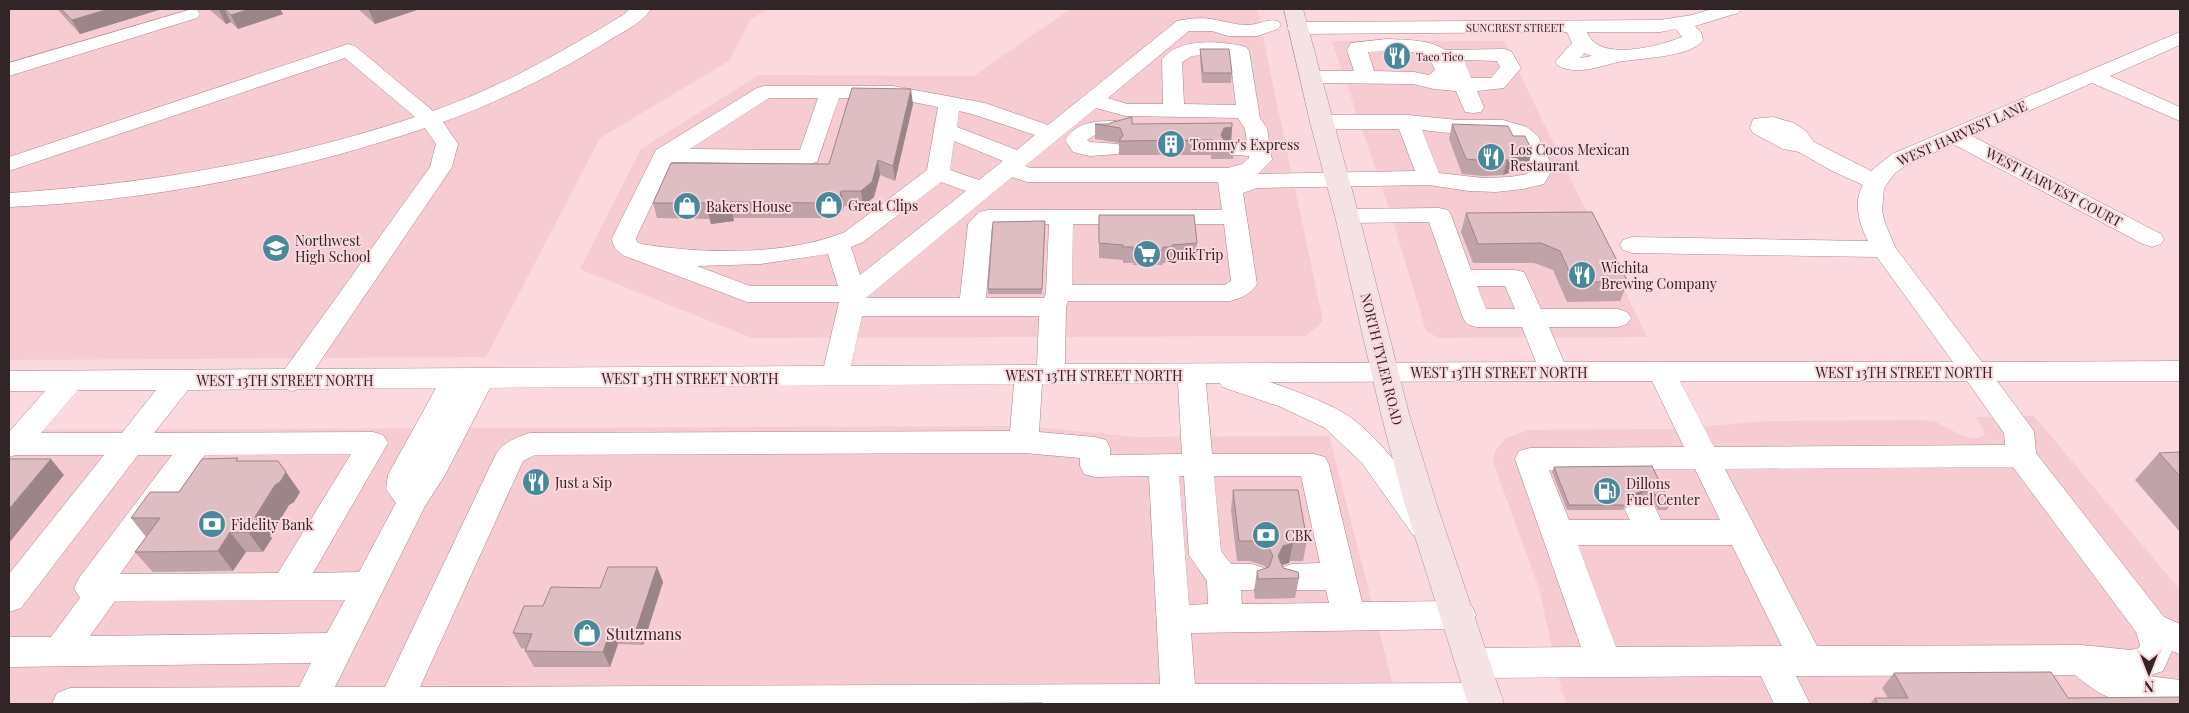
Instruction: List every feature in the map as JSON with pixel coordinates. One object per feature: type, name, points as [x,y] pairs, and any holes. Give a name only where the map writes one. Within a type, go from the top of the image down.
[{"type":"main road","name":"NORTH TYLER ROAD","points":[[1290,22],[1310,77],[1384,372],[1431,535],[1459,615],[1486,702]]},
{"type":"street","points":[[9,200],[126,190],[256,169],[431,120],[504,90],[550,67],[630,19],[641,9]]},
{"type":"street","points":[[1443,9],[1450,27]]},
{"type":"street","name":"SUNCREST STREET","points":[[1179,17],[1228,30],[1257,30],[1290,22],[1450,27],[1578,35],[1681,23],[1731,9]]},
{"type":"street","points":[[9,70],[190,14]]},
{"type":"street","points":[[853,301],[982,189],[1150,53],[1179,17]]},
{"type":"street","points":[[1578,35],[1565,62],[1571,64],[1595,62],[1680,45],[1693,40],[1690,32],[1681,23]]},
{"type":"street","name":"WEST HARVEST LANE","points":[[2021,456],[2019,431],[1884,249],[1870,217],[1869,196],[1887,167],[1900,158],[1956,136],[2180,38]]},
{"type":"street","points":[[1310,77],[1366,78],[1414,78],[1438,77],[1446,73],[1436,51],[1420,46],[1358,47],[1357,50],[1366,78]]},
{"type":"street","points":[[9,164],[348,50],[431,120],[447,144],[441,167],[292,381]]},
{"type":"street","points":[[1174,111],[1172,60],[1179,53],[1189,50],[1239,51],[1261,160],[1230,182]]},
{"type":"street","points":[[1150,53],[1172,60]]},
{"type":"street","points":[[2093,76],[2180,115]]},
{"type":"street","points":[[1414,78],[1431,84],[1463,84],[1473,107]]},
{"type":"street","points":[[1051,133],[977,108],[893,92],[764,92],[664,155],[624,238],[625,245],[634,251],[687,258],[712,269],[747,294],[972,307],[1056,300],[1230,293],[1244,284],[1230,182]]},
{"type":"street","points":[[664,155],[809,157],[831,92]]},
{"type":"street","points":[[1092,100],[1126,110],[1174,111],[1255,130]]},
{"type":"street","points":[[712,269],[837,244],[854,237],[938,173],[950,102]]},
{"type":"street","points":[[1320,122],[1408,122],[1458,127],[1503,128],[1519,132],[1530,141],[1542,168],[1536,179],[1518,185],[1468,185],[1428,178],[1341,196]]},
{"type":"street","points":[[1408,122],[1428,178]]},
{"type":"street","points":[[946,130],[1014,163],[1027,175],[1230,182],[1256,195],[1341,196],[1439,215],[1476,318],[1618,318]]},
{"type":"street","points":[[1119,135],[1255,130]]},
{"type":"street","points":[[1232,149],[1255,130]]},
{"type":"street","name":"WEST HARVEST COURT","points":[[1956,136],[2152,239]]},
{"type":"street","points":[[1805,146],[1840,166],[1876,182]]},
{"type":"street","points":[[938,173],[982,189]]},
{"type":"street","points":[[972,307],[980,224],[988,217],[1234,217]]},
{"type":"street","points":[[1024,442],[1056,300],[1061,217]]},
{"type":"street","points":[[835,377],[853,301],[837,244]]},
{"type":"street","points":[[1632,245],[1884,249]]},
{"type":"street","points":[[1461,278],[1515,278],[1554,372]]},
{"type":"street","name":"WEST 13TH STREET NORTH","points":[[9,381],[468,380],[1384,372],[2180,371]]},
{"type":"street","points":[[1661,372],[1807,661]]},
{"type":"street","points":[[1226,618],[1238,577],[1204,555],[1196,466],[1203,374],[1290,400],[1335,421],[1373,455],[1431,535]]},
{"type":"street","points":[[308,703],[413,500],[401,489],[403,475],[468,380]]},
{"type":"street","points":[[12,445],[70,381]]},
{"type":"street","points":[[9,598],[179,381]]},
{"type":"street","points":[[395,703],[511,454],[530,444],[1024,442],[1095,448],[1095,466],[1314,466],[1349,617]]},
{"type":"street","points":[[12,445],[373,443],[288,586]]},
{"type":"street","points":[[197,444],[92,588],[369,586]]},
{"type":"street","points":[[1474,663],[2082,660],[2131,664],[2151,660],[2157,645],[2166,633],[2021,456],[1704,458],[1621,465],[1568,465],[1530,459],[1604,662]]},
{"type":"street","points":[[1163,466],[1179,702]]},
{"type":"street","points":[[1558,533],[1590,522],[1646,521],[1742,532]]},
{"type":"street","points":[[1292,577],[1340,576]]},
{"type":"street","points":[[60,651],[106,588]]},
{"type":"street","points":[[1173,619],[1459,615]]},
{"type":"street","points":[[9,652],[337,648]]},
{"type":"street","points":[[2082,660],[2108,681],[2124,688],[2180,696]]},
{"type":"street","points":[[1771,661],[1792,704]]},
{"type":"street","points":[[70,704],[1486,702]]},
{"type":"shaded area","name":"Northwest High School","points":[[9,9],[769,9],[751,19],[729,61],[600,138],[486,357],[9,360]]},
{"type":"shaded area","points":[[1070,9],[1257,9],[1323,321],[1306,336],[752,338],[580,269],[641,149],[759,75],[974,76]]},
{"type":"shaded area","points":[[1332,41],[1504,41],[1647,337],[1439,338],[1426,331],[1391,215]]},
{"type":"shaded area","points":[[2034,416],[2180,590],[2180,704],[1567,704],[1560,684],[1539,588],[1493,462],[1495,451],[1506,438],[1529,430],[1670,429],[1769,421],[1921,420],[1934,421],[1959,434],[1978,438],[1985,435],[1976,417]]},
{"type":"shaded area","points":[[1024,426],[1136,437],[1329,436],[1398,704],[9,704],[9,430]]},
{"type":"building","points":[[61,9],[109,9],[72,20]]},
{"type":"building","points":[[224,9],[250,9],[231,15]]},
{"type":"building","points":[[1200,49],[1229,49],[1232,73],[1203,73]]},
{"type":"building","points":[[852,88],[911,89],[893,166],[878,160],[872,182],[861,191],[841,191],[840,197],[822,196],[820,203],[730,202],[730,205],[707,208],[707,203],[653,203],[671,163],[829,164]]},
{"type":"building","points":[[1132,117],[1132,124],[1232,123],[1232,127],[1224,128],[1221,135],[1224,140],[1234,142],[1235,144],[1212,144],[1212,140],[1119,141],[1123,135],[1120,128],[1095,124],[1110,124]]},
{"type":"building","points":[[1452,124],[1508,126],[1513,136],[1525,136],[1532,151],[1507,160],[1466,159]]},
{"type":"building","points":[[1592,212],[1628,282],[1574,282],[1560,251],[1541,243],[1478,244],[1466,213]]},
{"type":"building","points":[[1099,215],[1194,215],[1197,243],[1172,245],[1172,247],[1163,247],[1163,250],[1133,250],[1133,247],[1099,243]]},
{"type":"building","points":[[1045,221],[1042,289],[988,289],[993,222]]},
{"type":"building","points":[[2180,452],[2180,476],[2159,453]]},
{"type":"building","points":[[238,458],[236,461],[278,461],[286,472],[280,482],[275,485],[248,532],[230,532],[218,551],[135,552],[160,518],[131,518],[150,492],[179,492],[202,459]]},
{"type":"building","points":[[9,459],[51,459],[9,509]]},
{"type":"building","points":[[1652,466],[1670,504],[1661,504],[1655,494],[1643,491],[1631,495],[1626,505],[1569,505],[1554,467]]},
{"type":"building","points":[[1233,490],[1298,490],[1307,541],[1293,541],[1293,543],[1283,546],[1278,556],[1283,568],[1298,572],[1299,578],[1258,579],[1257,571],[1269,567],[1273,556],[1268,546],[1253,541],[1239,541]]},
{"type":"building","name":"Stutzmans","points":[[608,567],[657,567],[636,630],[611,629],[603,652],[525,651],[532,634],[513,633],[524,606],[543,606],[551,587],[600,588]]},
{"type":"building","points":[[2051,672],[2068,698],[2180,697],[2180,704],[1878,704],[1875,698],[1908,698],[1894,673]]},
{"type":"building","points":[[1043,703],[1043,704],[873,704]]},
{"type":"place","name":"Taco Tico","points":[[1397,56]]},
{"type":"place","name":"Tommy's Express","points":[[1171,144]]},
{"type":"place","name":"Los Cocos Mexican Restaurant","points":[[1491,157]]},
{"type":"place","name":"Great Clips","points":[[829,205]]},
{"type":"place","name":"Bakers House","points":[[687,206]]},
{"type":"place","name":"Northwest High School","points":[[276,248]]},
{"type":"place","name":"QuikTrip","points":[[1147,254]]},
{"type":"place","name":"Wichita Brewing Company","points":[[1582,275]]},
{"type":"place","name":"Just a Sip","points":[[536,482]]},
{"type":"place","name":"Dillons Fuel Center","points":[[1607,491]]},
{"type":"place","name":"Fidelity Bank","points":[[212,524]]},
{"type":"place","name":"CBK","points":[[1266,535]]},
{"type":"place","name":"Stutzmans","points":[[587,633]]}]
